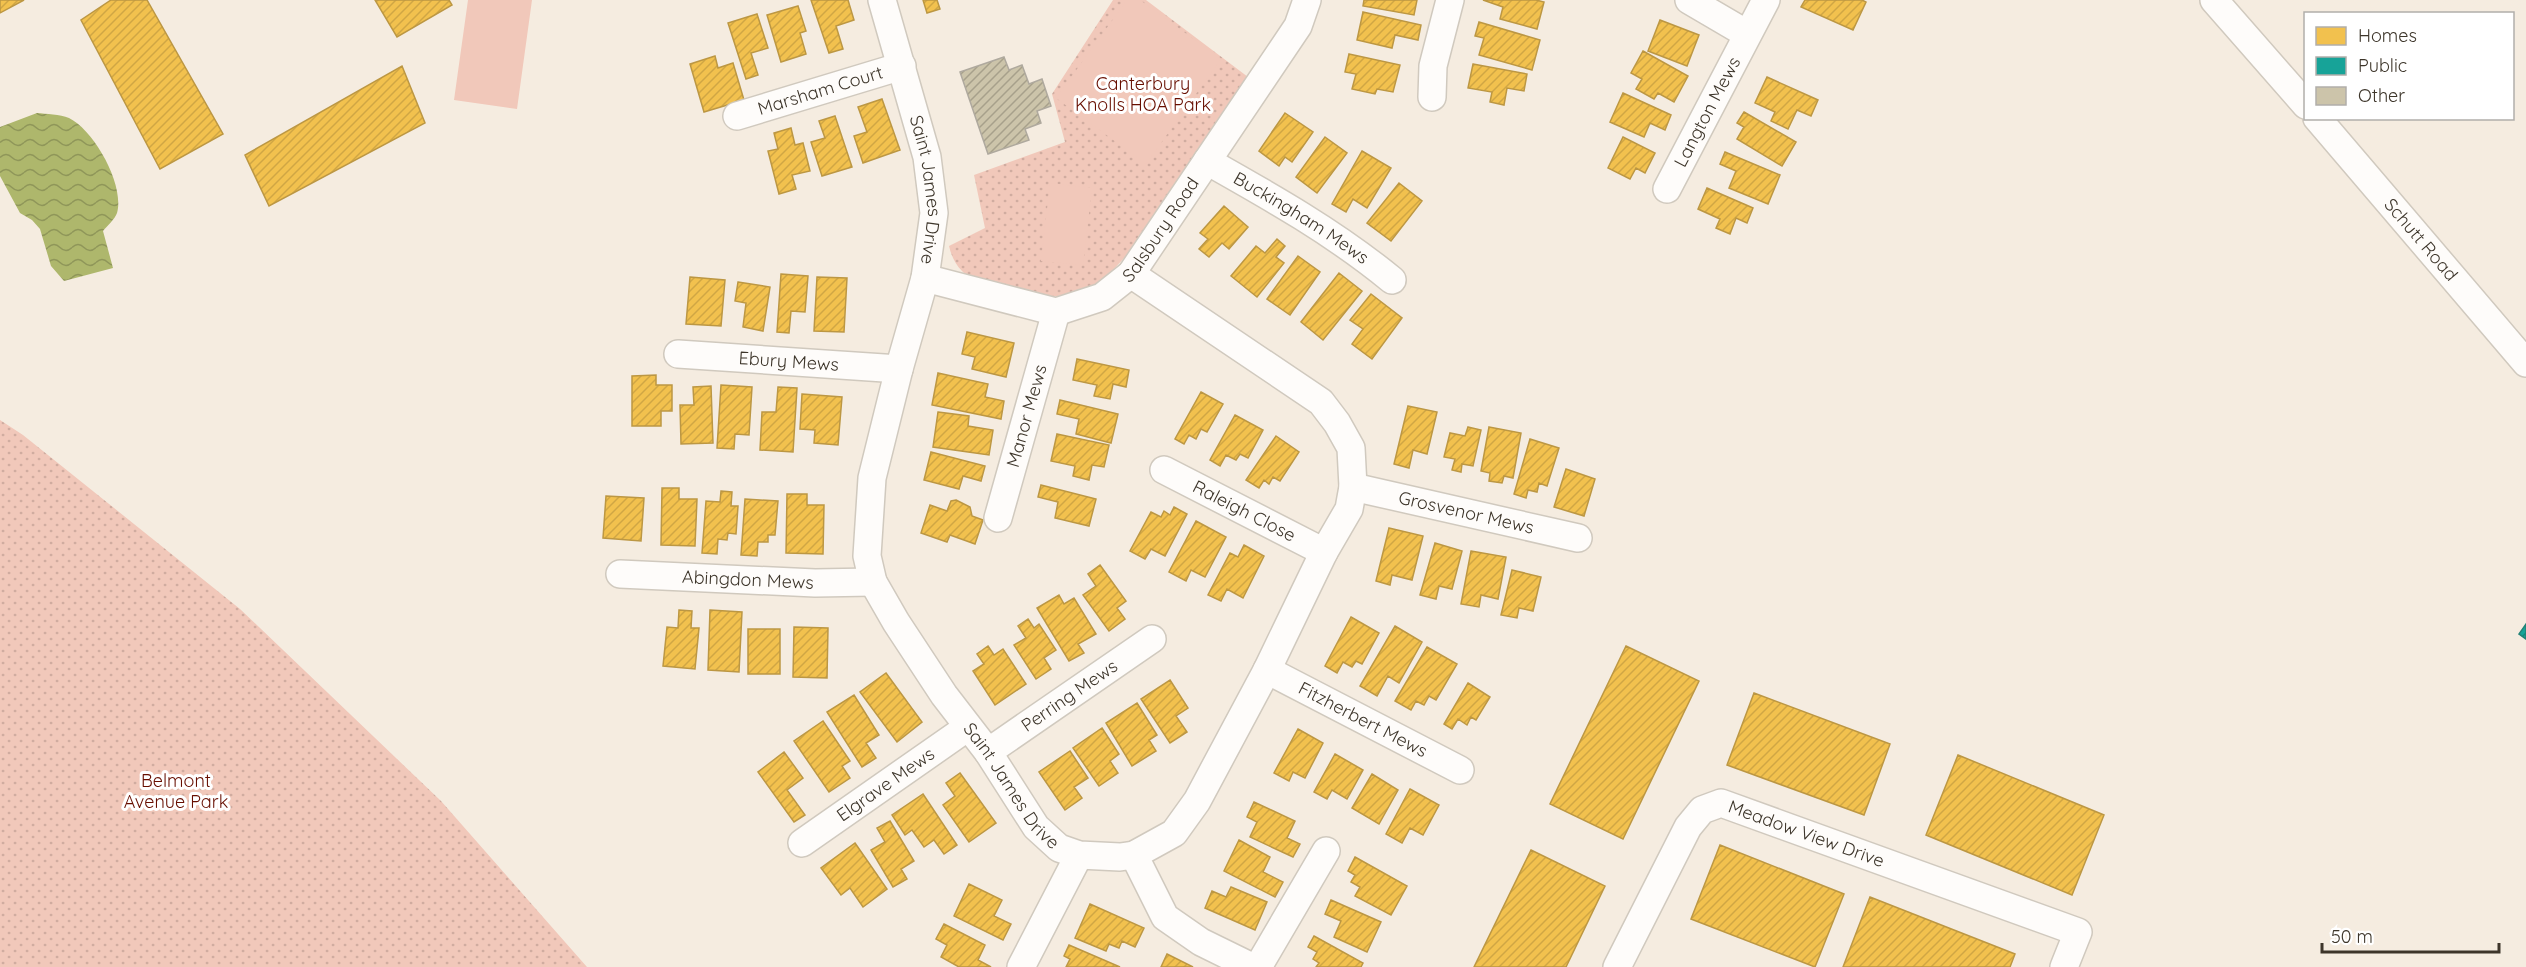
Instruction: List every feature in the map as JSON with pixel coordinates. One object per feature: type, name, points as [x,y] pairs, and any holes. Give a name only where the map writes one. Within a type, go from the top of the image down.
[{"type":"street","name":"Saint James Drive","points":[[882,0],[927,157],[934,213],[925,278],[899,369],[872,478],[867,556],[873,582],[896,622],[944,695],[988,752],[1036,827],[1059,848],[1078,855],[1120,857],[1134,855],[1174,833],[1197,801],[1267,670],[1324,552],[1349,509],[1353,487],[1351,448],[1337,423],[1321,402],[1131,274]]},
{"type":"street","name":"Salsbury Road","points":[[1056,312],[1102,297],[1131,274],[1298,26],[1307,0]]},
{"type":"street","points":[[1432,97],[1434,66],[1450,0]]},
{"type":"street","points":[[1689,0],[1747,34]]},
{"type":"street","name":"Langton Mews","points":[[1667,189],[1766,0]]},
{"type":"street","points":[[2214,0],[2304,103]]},
{"type":"street","name":"Marsham Court","points":[[737,116],[902,66]]},
{"type":"street","name":"Schutt Road","points":[[2319,120],[2526,363]]},
{"type":"street","name":"Buckingham Mews","points":[[1206,161],[1285,204],[1374,265],[1392,280]]},
{"type":"street","points":[[925,278],[1056,312]]},
{"type":"street","name":"Manor Mews","points":[[998,518],[1056,312]]},
{"type":"street","name":"Ebury Mews","points":[[678,354],[899,369]]},
{"type":"street","name":"Raleigh Close","points":[[1164,470],[1324,552]]},
{"type":"street","name":"Grosvenor Mews","points":[[1353,487],[1578,538]]},
{"type":"street","name":"Abingdon Mews","points":[[620,574],[815,583],[873,582]]},
{"type":"street","name":"Perring Mews","points":[[988,752],[1152,639]]},
{"type":"street","name":"Fitzherbert Mews","points":[[1267,670],[1460,770]]},
{"type":"street","name":"Elgrave Mews","points":[[802,843],[968,727]]},
{"type":"street","name":"Meadow View Drive","points":[[1617,967],[1688,827],[1702,810],[1721,803],[2078,932],[2064,967]]},
{"type":"street","points":[[1258,967],[1326,851]]},
{"type":"street","points":[[1021,967],[1078,855]]},
{"type":"street","points":[[1134,855],[1164,917],[1201,942],[1252,967]]},
{"type":"green space","points":[[468,0],[532,0],[517,109],[454,100]]},
{"type":"green space","name":"Canterbury Knolls HOA Park","points":[[1113,0],[1146,0],[1248,77],[1125,257],[1101,281],[1077,292],[1042,297],[997,287],[967,275],[955,262],[949,246],[985,228],[974,175],[1065,142],[1052,94]]},
{"type":"green space","points":[[1127,0],[1140,0],[1221,59],[1146,164],[1056,98]]},
{"type":"green space","points":[[1050,183],[1092,188],[1083,265],[1041,261]]},
{"type":"green space","name":"Belmont Avenue Park","points":[[0,420],[23,435],[240,609],[441,801],[587,967],[0,967]]},
{"type":"water","points":[[37,113],[69,118],[79,124],[97,146],[112,174],[118,201],[117,213],[103,231],[113,268],[64,281],[51,266],[40,229],[32,220],[20,213],[0,176],[0,127]]},
{"type":"building: Homes","points":[[0,0],[24,0],[0,13]]},
{"type":"building: Homes","points":[[111,0],[147,0],[223,134],[160,169],[81,20]]},
{"type":"building: Homes","points":[[375,0],[449,0],[452,5],[397,37]]},
{"type":"building: Homes","points":[[811,0],[848,0],[854,20],[836,26],[843,49],[829,53]]},
{"type":"building: Homes","points":[[923,0],[937,0],[940,9],[927,13]]},
{"type":"building: Homes","points":[[1364,0],[1417,0],[1414,15],[1363,6]]},
{"type":"building: Homes","points":[[1483,0],[1544,2],[1537,29],[1500,19],[1503,7]]},
{"type":"building: Homes","points":[[1805,0],[1862,0],[1866,2],[1853,30],[1801,7]]},
{"type":"building: Homes","points":[[798,6],[806,31],[800,33],[806,54],[781,62],[767,15]]},
{"type":"building: Homes","points":[[1363,12],[1421,25],[1418,40],[1395,35],[1392,48],[1357,40]]},
{"type":"building: Homes","points":[[757,14],[768,48],[751,53],[758,75],[746,79],[728,23]]},
{"type":"building: Homes","points":[[1660,20],[1699,35],[1687,66],[1648,51]]},
{"type":"building: Homes","points":[[1479,22],[1540,40],[1532,70],[1479,55],[1484,38],[1475,36]]},
{"type":"building: Homes","points":[[1643,51],[1688,76],[1674,102],[1658,93],[1654,99],[1636,89],[1642,79],[1631,73]]},
{"type":"building: Homes","points":[[1349,54],[1400,65],[1393,92],[1377,89],[1375,94],[1352,89],[1356,74],[1345,72]]},
{"type":"building: Homes","points":[[715,56],[718,68],[733,63],[744,100],[704,112],[690,64]]},
{"type":"building: Homes","points":[[1473,64],[1527,74],[1524,91],[1507,88],[1504,105],[1490,102],[1492,92],[1468,88]]},
{"type":"building: Homes","points":[[402,66],[425,123],[269,206],[245,155]]},
{"type":"building: Homes","points":[[1767,77],[1818,100],[1811,116],[1797,110],[1788,129],[1771,121],[1775,112],[1755,103]]},
{"type":"building: Homes","points":[[1623,93],[1671,115],[1665,130],[1650,123],[1644,137],[1610,122]]},
{"type":"building: Homes","points":[[882,99],[900,150],[863,163],[854,136],[867,132],[858,107]]},
{"type":"building: Homes","points":[[1744,112],[1796,142],[1782,166],[1737,139],[1744,127],[1737,123]]},
{"type":"building: Homes","points":[[1285,113],[1313,132],[1292,162],[1285,157],[1279,166],[1259,151]]},
{"type":"building: Homes","points":[[835,116],[852,167],[822,176],[811,142],[825,138],[819,121]]},
{"type":"building: Homes","points":[[791,128],[795,145],[803,143],[810,171],[792,175],[796,189],[779,194],[768,151],[778,149],[774,133]]},
{"type":"building: Homes","points":[[1325,137],[1347,153],[1317,193],[1296,177]]},
{"type":"building: Homes","points":[[1623,137],[1655,153],[1645,173],[1636,168],[1630,179],[1608,168]]},
{"type":"building: Homes","points":[[1362,151],[1391,168],[1367,208],[1353,199],[1346,212],[1332,204]]},
{"type":"building: Homes","points":[[1725,152],[1780,175],[1768,204],[1729,188],[1736,171],[1720,164]]},
{"type":"building: Homes","points":[[1399,183],[1422,201],[1391,241],[1367,223]]},
{"type":"building: Homes","points":[[1707,188],[1753,208],[1747,223],[1736,218],[1730,234],[1716,228],[1720,219],[1698,209]]},
{"type":"building: Homes","points":[[1224,206],[1248,227],[1229,249],[1222,243],[1209,257],[1199,249],[1208,239],[1200,233]]},
{"type":"building: Homes","points":[[1277,239],[1285,246],[1276,257],[1284,263],[1257,297],[1231,276],[1256,246],[1265,253]]},
{"type":"building: Homes","points":[[1298,256],[1320,272],[1290,315],[1267,299]]},
{"type":"building: Homes","points":[[1339,273],[1362,291],[1323,340],[1301,322]]},
{"type":"building: Homes","points":[[781,274],[808,276],[805,312],[791,311],[789,333],[777,332]]},
{"type":"building: Homes","points":[[690,277],[725,280],[721,326],[686,324]]},
{"type":"building: Homes","points":[[817,277],[847,278],[844,332],[814,331]]},
{"type":"building: Homes","points":[[738,282],[770,287],[763,331],[743,327],[746,303],[735,301]]},
{"type":"building: Homes","points":[[1371,294],[1402,318],[1372,359],[1352,344],[1363,329],[1350,320]]},
{"type":"building: Homes","points":[[967,332],[1014,343],[1006,377],[972,369],[975,357],[962,354]]},
{"type":"building: Homes","points":[[1077,359],[1129,370],[1126,387],[1113,384],[1110,399],[1094,396],[1097,385],[1073,380]]},
{"type":"building: Homes","points":[[938,373],[988,384],[985,397],[1004,401],[1001,419],[932,405]]},
{"type":"building: Homes","points":[[656,375],[656,385],[672,385],[672,411],[661,411],[661,426],[632,426],[632,376]]},
{"type":"building: Homes","points":[[721,385],[752,387],[749,435],[735,434],[734,449],[717,448]]},
{"type":"building: Homes","points":[[711,386],[713,443],[681,444],[680,405],[694,405],[693,387]]},
{"type":"building: Homes","points":[[778,387],[797,388],[793,452],[760,450],[762,412],[776,412]]},
{"type":"building: Homes","points":[[1201,392],[1223,404],[1207,432],[1201,429],[1196,439],[1189,435],[1184,444],[1175,439]]},
{"type":"building: Homes","points":[[802,394],[842,397],[838,445],[814,443],[815,430],[800,429]]},
{"type":"building: Homes","points":[[1060,400],[1118,414],[1111,443],[1076,434],[1079,419],[1057,414]]},
{"type":"building: Homes","points":[[1408,406],[1437,412],[1427,454],[1413,450],[1409,468],[1394,464]]},
{"type":"building: Homes","points":[[938,412],[969,416],[968,426],[993,430],[989,455],[933,447]]},
{"type":"building: Homes","points":[[1235,415],[1263,430],[1248,458],[1240,454],[1236,460],[1226,455],[1220,466],[1210,460]]},
{"type":"building: Homes","points":[[1468,427],[1481,430],[1473,466],[1462,464],[1461,472],[1452,470],[1455,459],[1444,457],[1450,433],[1465,436]]},
{"type":"building: Homes","points":[[1489,427],[1521,433],[1513,478],[1504,476],[1502,483],[1489,481],[1490,473],[1481,471]]},
{"type":"building: Homes","points":[[1057,434],[1109,445],[1104,467],[1092,465],[1089,480],[1073,476],[1075,466],[1051,461]]},
{"type":"building: Homes","points":[[1276,436],[1299,452],[1280,481],[1273,477],[1269,484],[1264,480],[1259,488],[1246,480]]},
{"type":"building: Homes","points":[[1530,439],[1559,448],[1547,486],[1539,483],[1537,492],[1528,490],[1526,498],[1514,494]]},
{"type":"building: Homes","points":[[931,452],[985,466],[981,481],[963,476],[959,489],[924,480]]},
{"type":"building: Homes","points":[[1566,469],[1595,479],[1584,516],[1554,507]]},
{"type":"building: Homes","points":[[1041,485],[1096,499],[1089,526],[1055,518],[1058,502],[1038,497]]},
{"type":"building: Homes","points":[[662,488],[679,488],[679,499],[697,499],[695,546],[661,545]]},
{"type":"building: Homes","points":[[721,491],[732,492],[731,506],[738,506],[736,534],[728,533],[727,540],[718,539],[717,554],[702,553],[706,501],[720,502]]},
{"type":"building: Homes","points":[[787,494],[807,494],[807,505],[824,505],[823,554],[786,553]]},
{"type":"building: Homes","points":[[606,496],[644,498],[641,541],[603,538]]},
{"type":"building: Homes","points":[[745,499],[778,501],[775,535],[768,535],[768,542],[758,542],[757,556],[741,555]]},
{"type":"building: Homes","points":[[956,500],[970,507],[972,516],[983,520],[975,544],[950,535],[947,542],[921,533],[930,505],[947,511],[951,501]]},
{"type":"building: Homes","points":[[1174,507],[1187,514],[1165,556],[1151,549],[1145,559],[1130,551],[1151,512],[1161,517],[1164,511],[1170,515]]},
{"type":"building: Homes","points":[[1196,521],[1226,537],[1205,577],[1191,570],[1186,581],[1169,572]]},
{"type":"building: Homes","points":[[1389,528],[1423,536],[1412,580],[1392,575],[1390,585],[1376,581]]},
{"type":"building: Homes","points":[[1435,543],[1462,551],[1452,589],[1439,586],[1436,599],[1420,595]]},
{"type":"building: Homes","points":[[1244,545],[1264,556],[1243,598],[1227,589],[1221,601],[1208,595],[1230,553],[1238,557]]},
{"type":"building: Homes","points":[[1471,551],[1506,557],[1498,599],[1481,595],[1479,607],[1461,604]]},
{"type":"building: Homes","points":[[1100,565],[1126,601],[1117,608],[1125,619],[1109,631],[1083,595],[1096,586],[1088,574]]},
{"type":"building: Homes","points":[[1512,570],[1541,577],[1533,611],[1519,608],[1517,618],[1501,615]]},
{"type":"building: Homes","points":[[1059,595],[1064,604],[1074,598],[1096,634],[1078,644],[1084,653],[1069,661],[1037,608]]},
{"type":"building: Homes","points":[[679,610],[692,611],[691,628],[699,628],[695,669],[663,666],[667,627],[678,628]]},
{"type":"building: Homes","points":[[710,610],[742,612],[739,672],[708,670]]},
{"type":"building: Homes","points":[[1351,617],[1379,633],[1362,664],[1356,661],[1352,667],[1343,662],[1337,673],[1325,666]]},
{"type":"building: Homes","points":[[1028,619],[1034,628],[1039,624],[1056,650],[1044,658],[1051,669],[1036,679],[1014,645],[1026,638],[1018,626]]},
{"type":"building: Homes","points":[[1395,626],[1422,642],[1399,683],[1388,676],[1377,696],[1360,686]]},
{"type":"building: Homes","points":[[794,627],[828,628],[827,678],[793,677]]},
{"type":"building: Homes","points":[[748,629],[780,629],[780,674],[748,674]]},
{"type":"building: Homes","points":[[988,646],[994,655],[1003,649],[1026,684],[995,705],[973,671],[984,664],[977,654]]},
{"type":"building: Homes","points":[[1626,646],[1699,681],[1623,839],[1550,804]]},
{"type":"building: Homes","points":[[1427,647],[1457,664],[1436,700],[1429,696],[1424,705],[1416,701],[1411,710],[1395,701]]},
{"type":"building: Homes","points":[[886,673],[922,722],[897,742],[860,692]]},
{"type":"building: Homes","points":[[1170,680],[1188,708],[1176,716],[1187,732],[1170,743],[1141,699]]},
{"type":"building: Homes","points":[[1468,683],[1490,697],[1476,720],[1471,717],[1467,725],[1458,719],[1452,729],[1444,724]]},
{"type":"building: Homes","points":[[1754,693],[1890,744],[1864,815],[1727,765]]},
{"type":"building: Homes","points":[[854,695],[879,735],[866,743],[876,758],[862,767],[827,712]]},
{"type":"building: Homes","points":[[1137,703],[1157,735],[1149,740],[1156,751],[1132,766],[1106,723]]},
{"type":"building: Homes","points":[[823,721],[850,761],[842,766],[850,778],[829,792],[794,741]]},
{"type":"building: Homes","points":[[1102,728],[1119,754],[1110,761],[1118,773],[1099,786],[1073,748]]},
{"type":"building: Homes","points":[[1298,729],[1323,743],[1305,778],[1293,772],[1289,781],[1274,773]]},
{"type":"building: Homes","points":[[1070,751],[1088,778],[1074,787],[1082,798],[1065,810],[1039,772]]},
{"type":"building: Homes","points":[[784,752],[803,778],[787,790],[805,815],[794,822],[758,772]]},
{"type":"building: Homes","points":[[1335,754],[1363,770],[1347,799],[1332,790],[1327,799],[1314,792]]},
{"type":"building: Homes","points":[[1958,755],[2104,815],[2072,895],[1926,835]]},
{"type":"building: Homes","points":[[960,773],[996,823],[969,842],[943,805],[955,796],[946,783]]},
{"type":"building: Homes","points":[[1372,774],[1398,790],[1379,824],[1352,808]]},
{"type":"building: Homes","points":[[1410,789],[1439,805],[1423,835],[1410,828],[1402,843],[1386,834]]},
{"type":"building: Homes","points":[[923,794],[957,845],[944,854],[934,840],[924,847],[912,830],[905,835],[892,815]]},
{"type":"building: Homes","points":[[1254,802],[1295,821],[1287,838],[1300,844],[1293,857],[1250,837],[1257,822],[1247,817]]},
{"type":"building: Homes","points":[[890,821],[914,861],[901,869],[907,879],[893,887],[871,850],[885,842],[877,828]]},
{"type":"building: Homes","points":[[1239,840],[1270,857],[1263,872],[1283,882],[1275,897],[1224,871]]},
{"type":"building: Homes","points":[[855,843],[887,889],[863,907],[850,888],[841,895],[821,868]]},
{"type":"building: Homes","points":[[1720,845],[1844,894],[1815,967],[1691,919]]},
{"type":"building: Homes","points":[[1531,850],[1605,886],[1566,967],[1474,967]]},
{"type":"building: Homes","points":[[1355,857],[1407,886],[1391,915],[1355,896],[1360,887],[1351,882],[1355,875],[1348,871]]},
{"type":"building: Homes","points":[[969,884],[1002,900],[994,916],[1011,924],[1003,940],[954,916]]},
{"type":"building: Homes","points":[[1231,887],[1267,902],[1255,930],[1205,908],[1212,891],[1226,897]]},
{"type":"building: Homes","points":[[1870,897],[2015,954],[2010,967],[1843,967]]},
{"type":"building: Homes","points":[[1331,900],[1381,922],[1367,952],[1334,937],[1341,921],[1325,914]]},
{"type":"building: Homes","points":[[1090,904],[1144,928],[1135,947],[1122,941],[1119,948],[1109,944],[1106,951],[1075,938]]},
{"type":"building: Homes","points":[[944,924],[985,945],[978,960],[991,967],[959,967],[941,957],[947,945],[936,939]]},
{"type":"building: Homes","points":[[1314,936],[1363,963],[1361,967],[1316,967],[1319,963],[1313,959],[1317,952],[1308,947]]},
{"type":"building: Homes","points":[[1069,945],[1120,967],[1066,967],[1070,959],[1064,956]]},
{"type":"building: Homes","points":[[1167,954],[1193,967],[1161,967]]},
{"type":"building: Public","points":[[2526,624],[2526,639],[2519,634]]},
{"type":"building: Other","points":[[1004,57],[1009,70],[1022,65],[1029,84],[1042,79],[1051,106],[1037,111],[1041,123],[1025,129],[1029,140],[988,154],[960,72]]}]
